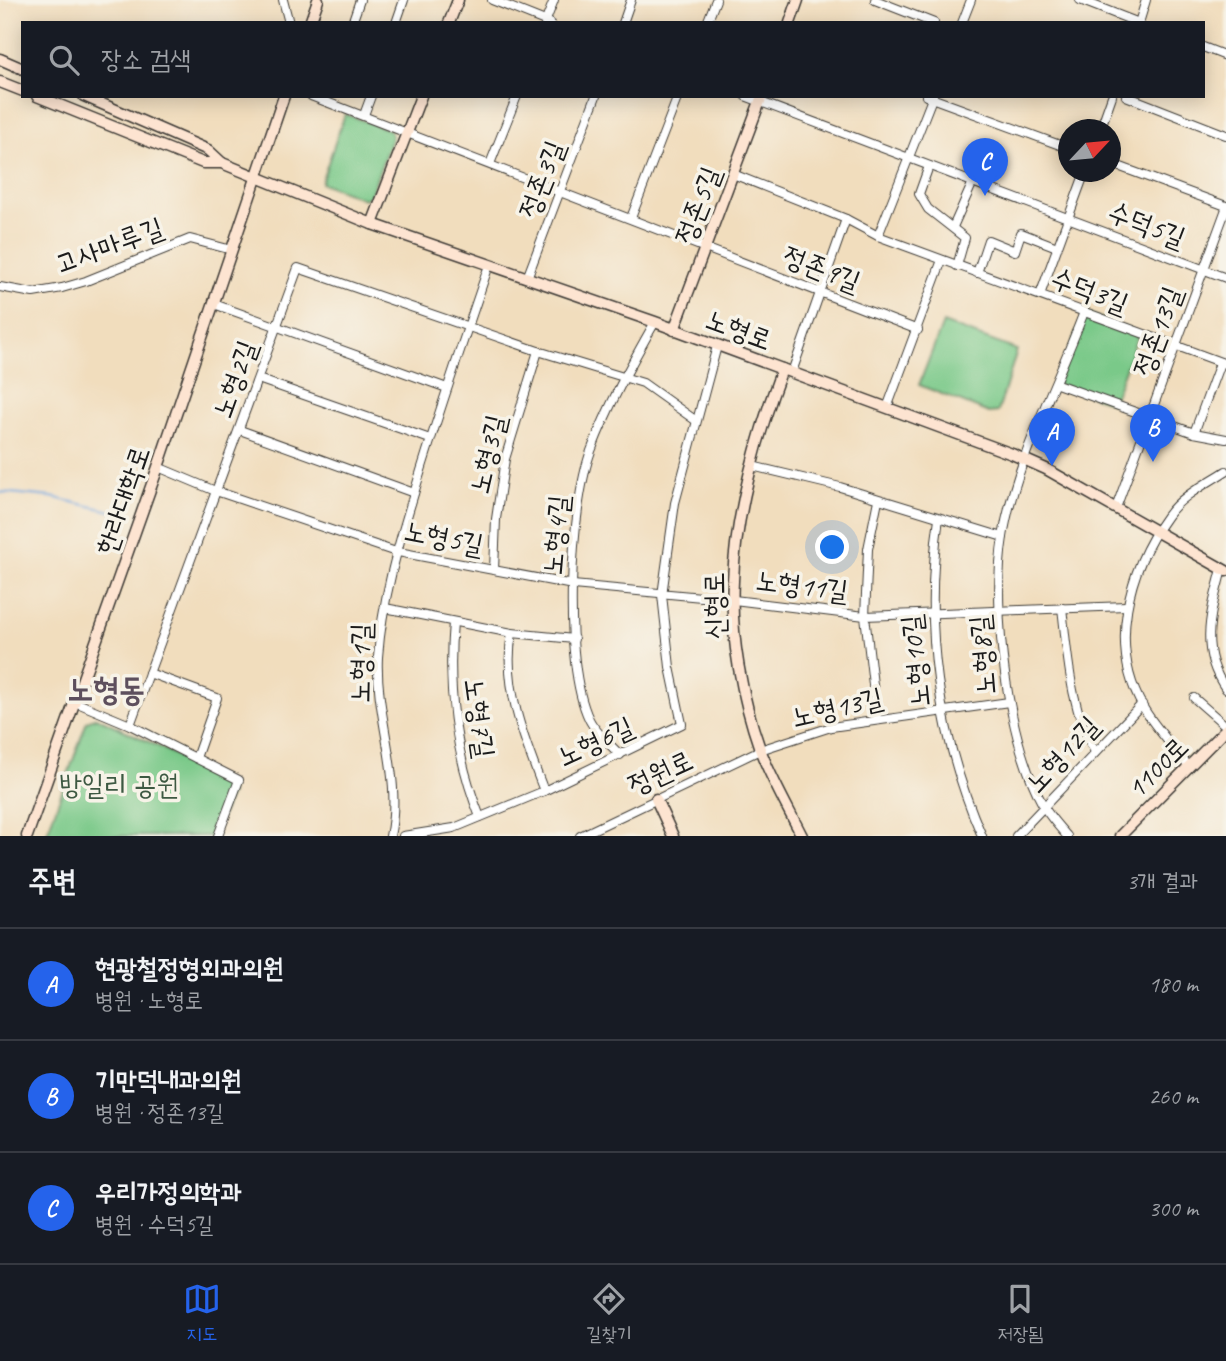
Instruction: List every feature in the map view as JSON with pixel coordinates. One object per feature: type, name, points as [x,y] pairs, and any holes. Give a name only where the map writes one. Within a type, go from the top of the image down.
[{"type":"main road","points":[[311,21],[318,0]]},
{"type":"main road","points":[[450,21],[458,0]]},
{"type":"main road","points":[[791,21],[798,0]]},
{"type":"main road","points":[[0,59],[21,68]]},
{"type":"main road","points":[[0,82],[21,90]]},
{"type":"main road","name":"노형로","points":[[42,98],[203,163],[222,163]]},
{"type":"main road","name":"노형로","points":[[89,98],[208,150],[222,163],[255,178],[372,224],[654,322],[1025,459],[1224,570]]},
{"type":"main road","name":"한라대학로","points":[[27,836],[158,467],[283,98]]},
{"type":"main road","points":[[372,224],[420,98]]},
{"type":"main road","name":"정존5길","points":[[674,330],[761,99]]},
{"type":"main road","name":"신형로","points":[[787,370],[763,420],[752,466],[733,581],[739,672],[760,750],[802,836]]},
{"type":"main road","name":"1100로","points":[[1120,836],[1226,727]]},
{"type":"main road","points":[[656,799],[673,836]]},
{"type":"street","points":[[284,0],[289,21]]},
{"type":"street","points":[[353,21],[360,0]]},
{"type":"street","points":[[398,21],[404,0]]},
{"type":"street","points":[[492,0],[544,21]]},
{"type":"street","points":[[547,21],[554,0]]},
{"type":"street","points":[[624,21],[631,0]]},
{"type":"street","points":[[708,21],[716,0]]},
{"type":"street","points":[[875,0],[929,21]]},
{"type":"street","points":[[963,21],[971,0]]},
{"type":"street","points":[[1080,0],[1134,21]]},
{"type":"street","points":[[1140,21],[1146,0]]},
{"type":"street","points":[[1205,48],[1226,56]]},
{"type":"street","name":"정존9길","points":[[324,98],[364,116],[918,330]]},
{"type":"street","points":[[364,116],[370,98]]},
{"type":"street","points":[[490,164],[516,98]]},
{"type":"street","name":"정존3길","points":[[527,278],[595,98]]},
{"type":"street","points":[[631,218],[677,98]]},
{"type":"street","points":[[878,236],[930,98]]},
{"type":"street","points":[[933,98],[1058,144]]},
{"type":"street","points":[[1104,119],[1111,98]]},
{"type":"street","points":[[1131,98],[1226,135]]},
{"type":"street","name":"수덕5길","points":[[761,99],[908,158],[1226,278]]},
{"type":"street","points":[[929,166],[919,194],[928,209],[965,238],[957,266]]},
{"type":"street","points":[[1121,167],[1226,207]]},
{"type":"street","name":"수덕3길","points":[[733,174],[846,219],[878,236],[1223,364]]},
{"type":"street","points":[[953,227],[973,182]]},
{"type":"street","points":[[1040,295],[1081,182]]},
{"type":"street","name":"정존13길","points":[[1116,508],[1226,207]]},
{"type":"street","points":[[787,370],[846,219]]},
{"type":"street","name":"수덕3길","points":[[977,273],[988,240],[1015,251],[1021,233],[1057,247]]},
{"type":"street","name":"고사마루길","points":[[0,287],[33,293],[62,288],[190,239],[232,250]]},
{"type":"street","points":[[887,408],[942,260]]},
{"type":"street","name":"노형1길","points":[[390,836],[394,817],[392,775],[381,711],[378,659],[385,608],[396,552],[430,439],[489,265]]},
{"type":"street","name":"노형2길","points":[[130,724],[298,268],[468,327]]},
{"type":"street","points":[[214,304],[447,388]]},
{"type":"street","name":"노형8길","points":[[1067,836],[1044,807],[1009,702],[999,610],[1003,537],[1025,459],[1084,313]]},
{"type":"street","name":"노형4길","points":[[620,755],[589,721],[579,688],[574,639],[573,585],[578,501],[590,452],[624,377],[654,322]]},
{"type":"street","points":[[468,327],[643,383],[695,420]]},
{"type":"street","points":[[662,595],[675,503],[695,420],[717,346]]},
{"type":"street","name":"노형3길","points":[[494,570],[496,519],[505,459],[538,351]]},
{"type":"street","points":[[1194,433],[1223,364]]},
{"type":"street","points":[[258,379],[430,439]]},
{"type":"street","points":[[1057,384],[1194,433],[1226,439]]},
{"type":"street","points":[[240,430],[414,493]]},
{"type":"street","points":[[752,466],[840,487],[1003,537]]},
{"type":"street","name":"노형5길","points":[[158,467],[217,491],[396,552],[573,585],[734,600]]},
{"type":"street","points":[[1189,766],[1142,704],[1130,666],[1126,638],[1126,606],[1131,582],[1167,515],[1185,498],[1226,471]]},
{"type":"street","points":[[865,616],[868,549],[878,500]]},
{"type":"street","name":"노형10길","points":[[939,518],[932,566],[932,613],[942,711],[963,793],[982,836]]},
{"type":"street","points":[[1224,570],[1208,633],[1212,666],[1226,689]]},
{"type":"street","name":"노형6길","points":[[403,836],[454,828],[544,791],[682,724],[670,667],[662,595]]},
{"type":"street","name":"노형11길","points":[[734,600],[865,616],[1126,606]]},
{"type":"street","points":[[385,608],[512,633],[574,639]]},
{"type":"street","points":[[1062,608],[1071,687],[1083,732],[1095,752]]},
{"type":"street","name":"노형11길","points":[[865,616],[877,719]]},
{"type":"street","name":"노형7길","points":[[453,622],[449,662],[453,715],[468,785],[480,817]]},
{"type":"street","name":"노형7길","points":[[512,633],[509,651],[517,710],[544,791]]},
{"type":"street","points":[[149,673],[217,698],[196,758]]},
{"type":"street","points":[[1195,698],[1226,727]]},
{"type":"street","points":[[75,702],[130,724],[239,780],[218,836]]},
{"type":"street","name":"노형13길","points":[[760,750],[831,727],[1009,702]]},
{"type":"street","name":"노형12길","points":[[1016,836],[1142,704]]},
{"type":"street","name":"정원로","points":[[580,836],[760,750]]},
{"type":"green space","points":[[345,114],[390,130],[392,137],[370,196],[364,199],[321,183]]},
{"type":"green space","points":[[1084,312],[1139,333],[1112,403],[1057,384]]},
{"type":"green space","points":[[943,323],[1017,350],[998,412],[989,413],[919,385]]},
{"type":"green space","name":"방일리 공원","points":[[96,717],[160,747],[227,784],[231,793],[213,836],[46,836],[87,721]]},
{"type":"waterway","points":[[0,492],[51,497],[124,514]]},
{"type":"place","name":"우리가정의학과","points":[[985,196]]},
{"type":"place","name":"기만덕내과의원","points":[[1153,462]]},
{"type":"place","name":"현광철정형외과의원","points":[[1052,466]]},
{"type":"district","name":"노형동","points":[[106,689]]}]
